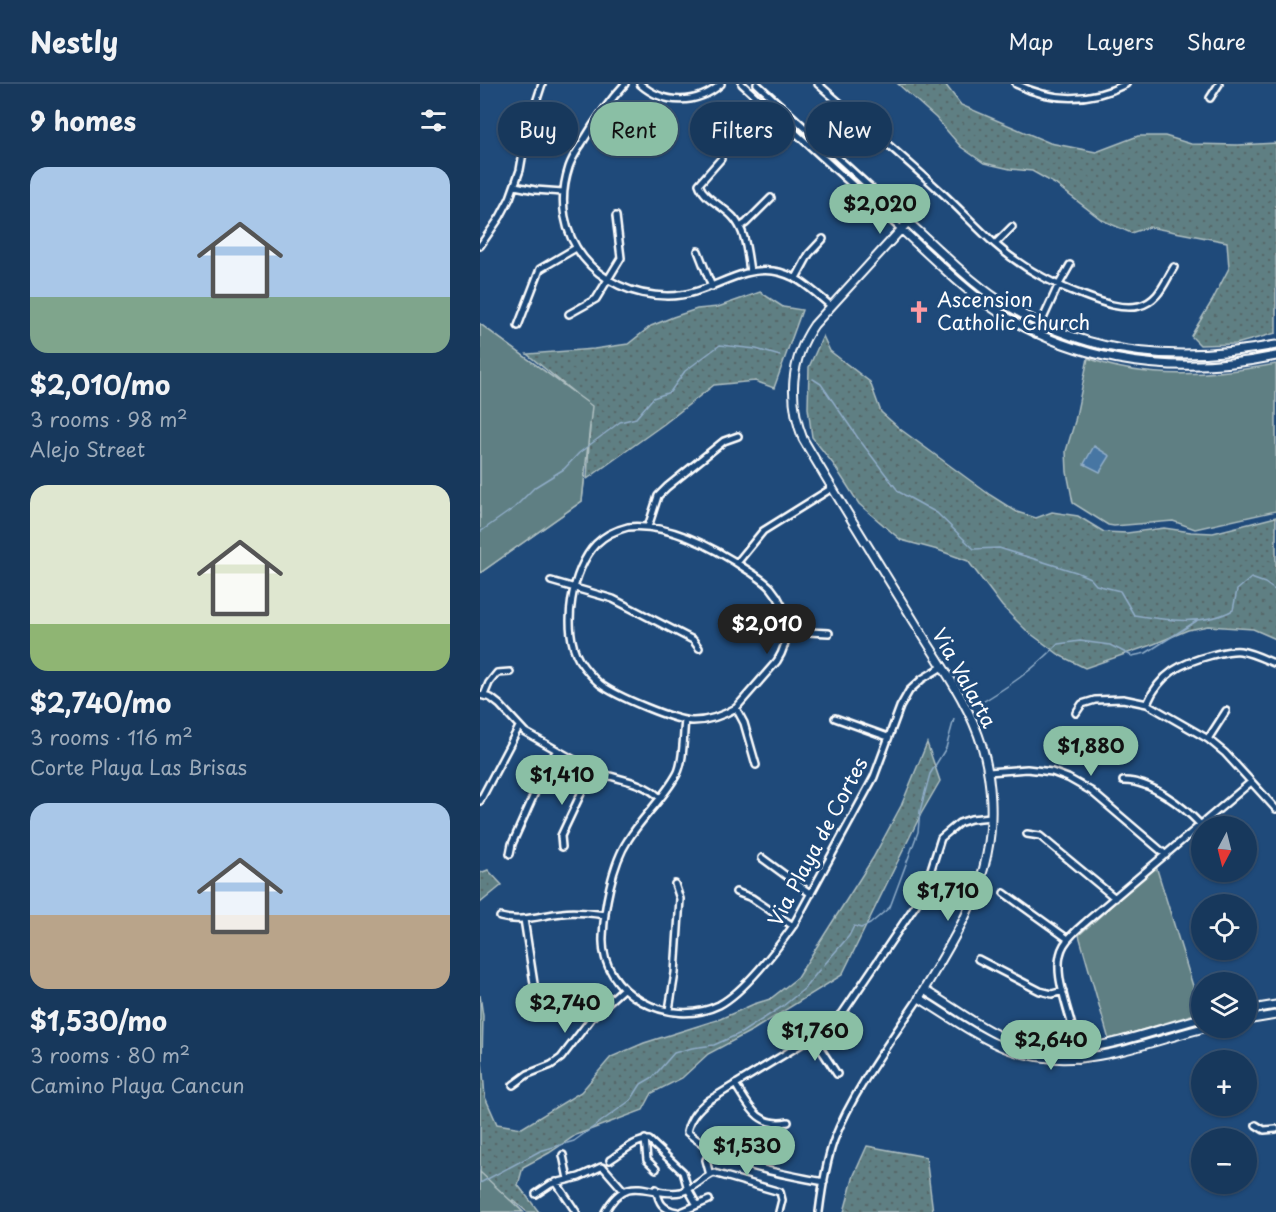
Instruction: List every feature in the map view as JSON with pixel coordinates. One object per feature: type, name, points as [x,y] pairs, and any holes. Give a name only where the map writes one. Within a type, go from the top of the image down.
[{"type":"main road","name":"Via Valarta","points":[[908,222],[831,306],[807,336],[797,358],[793,391],[794,410],[803,439],[972,720],[982,746],[988,772],[991,817],[987,857],[978,888],[968,912],[919,998]]},
{"type":"main road","points":[[908,222],[976,283],[1008,307],[1040,324],[1084,341],[1147,354]]},
{"type":"main road","points":[[902,230],[974,295],[1036,334],[1081,351],[1130,362],[1190,366],[1253,361],[1276,356]]},
{"type":"main road","points":[[1130,362],[1138,355],[1190,355],[1276,345]]},
{"type":"main road","points":[[924,990],[1009,1040],[1038,1049],[1078,1050],[1191,1021]]},
{"type":"main road","points":[[919,998],[1003,1047],[1034,1056],[1078,1059],[1106,1055],[1191,1031]]},
{"type":"main road","points":[[1257,1008],[1276,1005]]},
{"type":"main road","points":[[1257,1018],[1276,1015]]},
{"type":"street","points":[[480,246],[500,217],[515,186],[527,130],[542,84]]},
{"type":"street","points":[[625,84],[600,113],[572,160],[563,192],[564,219],[576,248],[589,266],[608,280],[633,291],[659,296],[686,295],[750,271],[773,271],[796,278],[831,306]]},
{"type":"street","points":[[640,84],[664,98],[691,100],[710,93],[721,84]]},
{"type":"street","points":[[741,84],[902,230]]},
{"type":"street","points":[[757,84],[908,222]]},
{"type":"street","points":[[818,84],[939,190],[996,244],[1038,275],[1058,286],[1099,302],[1127,308],[1139,306],[1158,295],[1166,285],[1174,267]]},
{"type":"street","points":[[1016,84],[1031,91],[1067,99],[1102,94],[1126,84]]},
{"type":"street","points":[[1210,98],[1219,84]]},
{"type":"street","points":[[721,159],[699,184],[701,191],[733,217],[740,227],[750,271]]},
{"type":"street","points":[[515,186],[563,192]]},
{"type":"street","points":[[740,227],[771,198]]},
{"type":"street","points":[[569,314],[596,299],[621,258],[616,216]]},
{"type":"street","points":[[996,244],[1012,227]]},
{"type":"street","points":[[796,278],[809,254],[823,239]]},
{"type":"street","points":[[518,326],[540,270],[576,248]]},
{"type":"street","points":[[698,250],[712,287]]},
{"type":"street","points":[[1036,334],[1070,265]]},
{"type":"street","points":[[648,527],[658,496],[724,441],[738,436]]},
{"type":"street","points":[[737,563],[763,531],[832,488]]},
{"type":"street","points":[[648,527],[683,536],[737,563],[766,582],[775,593],[784,612],[787,632],[784,649],[777,661],[736,708],[702,721],[673,718],[601,684],[585,668],[574,650],[570,631],[574,587],[585,559],[599,541],[622,529],[648,527]]},
{"type":"street","points":[[550,581],[613,599],[693,640],[699,648]]},
{"type":"street","points":[[787,632],[829,633]]},
{"type":"street","points":[[1147,704],[1159,682],[1181,665],[1195,659],[1238,651],[1251,653],[1276,664]]},
{"type":"street","name":"Via Playa de Cortes","points":[[669,1010],[708,1009],[730,998],[794,926],[874,777],[900,707],[909,691],[922,679],[942,667]]},
{"type":"street","points":[[510,672],[496,673],[482,695],[500,705],[519,727],[592,770],[639,784],[660,798]]},
{"type":"street","points":[[1076,713],[1082,704],[1095,700],[1123,699],[1147,704],[1208,739],[1226,753],[1276,809]]},
{"type":"street","points":[[736,708],[744,723],[756,765]]},
{"type":"street","points":[[1208,739],[1226,711]]},
{"type":"street","points":[[835,718],[888,737]]},
{"type":"street","points":[[675,884],[680,899],[675,973],[669,1010],[640,1001],[623,989],[604,956],[603,939],[605,915],[619,856],[627,840],[680,768],[685,720]]},
{"type":"street","points":[[480,801],[519,727]]},
{"type":"street","points":[[510,854],[512,844],[545,770],[557,750]]},
{"type":"street","points":[[988,772],[1028,769],[1068,778],[1091,791],[1166,855]]},
{"type":"street","points":[[562,847],[561,836],[592,770]]},
{"type":"street","points":[[1123,781],[1134,781],[1179,803],[1192,816]]},
{"type":"street","points":[[1211,816],[1251,782]]},
{"type":"street","points":[[824,1182],[734,1161],[696,1140],[687,1132],[689,1123],[701,1107],[813,1037],[842,1014],[923,894],[941,838],[959,823],[991,817]]},
{"type":"street","points":[[1027,834],[1040,836],[1115,898]]},
{"type":"street","points":[[1078,1059],[1059,963],[1063,947],[1068,939],[1191,834]]},
{"type":"street","points":[[762,858],[811,894]]},
{"type":"street","points":[[736,892],[752,898],[794,926]]},
{"type":"street","points":[[1004,893],[1068,939]]},
{"type":"street","points":[[500,917],[512,921],[561,913],[580,912],[605,915]]},
{"type":"street","points":[[524,919],[535,990],[541,999]]},
{"type":"street","points":[[978,959],[1040,991],[1052,994],[1063,991]]},
{"type":"street","points":[[513,1084],[561,1058],[594,1015],[623,989]]},
{"type":"street","name":"Via Valarta","points":[[819,1212],[833,1143],[841,1125],[878,1061],[919,998]]},
{"type":"street","points":[[813,1037],[837,1074]]},
{"type":"street","points":[[735,1084],[752,1111],[760,1119],[771,1123],[788,1122]]},
{"type":"street","points":[[1256,1125],[1264,1130],[1276,1129]]},
{"type":"street","points":[[645,1139],[647,1160],[656,1169]]},
{"type":"street","points":[[610,1160],[645,1139],[651,1141],[683,1172],[688,1189],[697,1205]]},
{"type":"street","points":[[710,1175],[706,1160],[712,1149]]},
{"type":"street","points":[[563,1155],[568,1179]]},
{"type":"street","points":[[536,1194],[556,1182],[589,1173],[598,1167],[604,1168],[624,1191]]},
{"type":"street","points":[[614,1212],[606,1210],[624,1191],[644,1187],[678,1192],[699,1184],[714,1173],[780,1192],[782,1200],[779,1212]]},
{"type":"street","points":[[556,1182],[576,1212]]},
{"type":"street","points":[[656,1189],[663,1207],[679,1212],[709,1200]]},
{"type":"green space","points":[[898,84],[945,84],[961,105],[1050,143],[1096,152],[1138,136],[1165,136],[1191,144],[1276,143],[1276,333],[1236,344],[1200,345],[1191,336],[1229,268],[1227,242],[1149,227],[1131,233],[1102,220],[1055,184],[1032,171],[984,163],[961,147],[936,118]]},
{"type":"green space","points":[[760,292],[783,307],[802,310],[774,388],[755,381],[714,385],[587,479],[590,426],[582,501],[480,573],[480,324],[576,394],[527,354],[628,344],[651,326],[673,317],[697,309],[718,307]]},
{"type":"green space","points":[[480,324],[592,406],[582,501],[480,573]]},
{"type":"green space","points":[[823,336],[830,351],[870,382],[881,412],[900,429],[1017,512],[1036,518],[1052,512],[1078,516],[1104,532],[1127,533],[1164,528],[1213,533],[1276,517],[1276,639],[1253,629],[1208,626],[1188,630],[1085,668],[1061,656],[1027,631],[1002,606],[968,561],[901,540],[859,504],[834,465],[812,437],[808,408],[809,367]]},
{"type":"green space","points":[[1088,358],[1133,370],[1181,374],[1229,371],[1276,364],[1276,511],[1195,529],[1173,521],[1114,526],[1108,525],[1073,503],[1067,472],[1066,451],[1075,421]]},
{"type":"green space","points":[[927,743],[940,781],[921,814],[842,975],[753,1030],[708,1054],[682,1078],[652,1093],[643,1110],[576,1135],[523,1167],[518,1185],[539,1212],[527,1212],[513,1200],[523,1212],[480,1212],[480,995],[483,1016],[482,1061],[485,1097],[497,1124],[522,1128],[581,1092],[611,1057],[644,1043],[720,1019],[770,999],[797,978],[873,858],[901,806]]},
{"type":"green space","points":[[1156,866],[1191,980],[1191,1015],[1109,1040],[1079,935]]},
{"type":"green space","points":[[488,870],[502,885],[480,903],[480,873]]},
{"type":"green space","points":[[867,1146],[926,1157],[933,1212],[844,1212],[854,1175]]},
{"type":"green space","points":[[480,1172],[523,1212],[480,1212]]},
{"type":"water","points":[[1094,446],[1110,456],[1100,472],[1084,464]]},
{"type":"waterway","points":[[480,532],[514,508],[535,487],[564,469],[579,453],[620,422],[636,418],[653,398],[670,392],[685,371],[720,345],[756,349],[780,356]]},
{"type":"waterway","points":[[813,379],[821,384],[899,492],[937,513],[974,549],[999,548],[1076,572],[1090,578],[1096,585],[1120,591],[1134,615],[1146,617],[1197,620],[1222,615],[1233,610],[1237,590],[1251,578],[1265,583],[1276,591]]},
{"type":"waterway","points":[[976,706],[1019,678],[1058,644],[1080,641],[1110,645],[1132,656],[1146,653],[1198,620]]},
{"type":"waterway","points":[[824,965],[849,936],[854,926],[861,928],[870,924],[890,907],[918,832],[920,811],[930,774],[946,748],[954,719]]},
{"type":"waterway","points":[[480,1183],[540,1151],[574,1141],[631,1100],[641,1084],[653,1077],[674,1053],[714,1045],[741,1033],[783,1006],[804,989],[820,969]]},
{"type":"place","name":"Ascension Catholic Church","points":[[919,312]]}]
